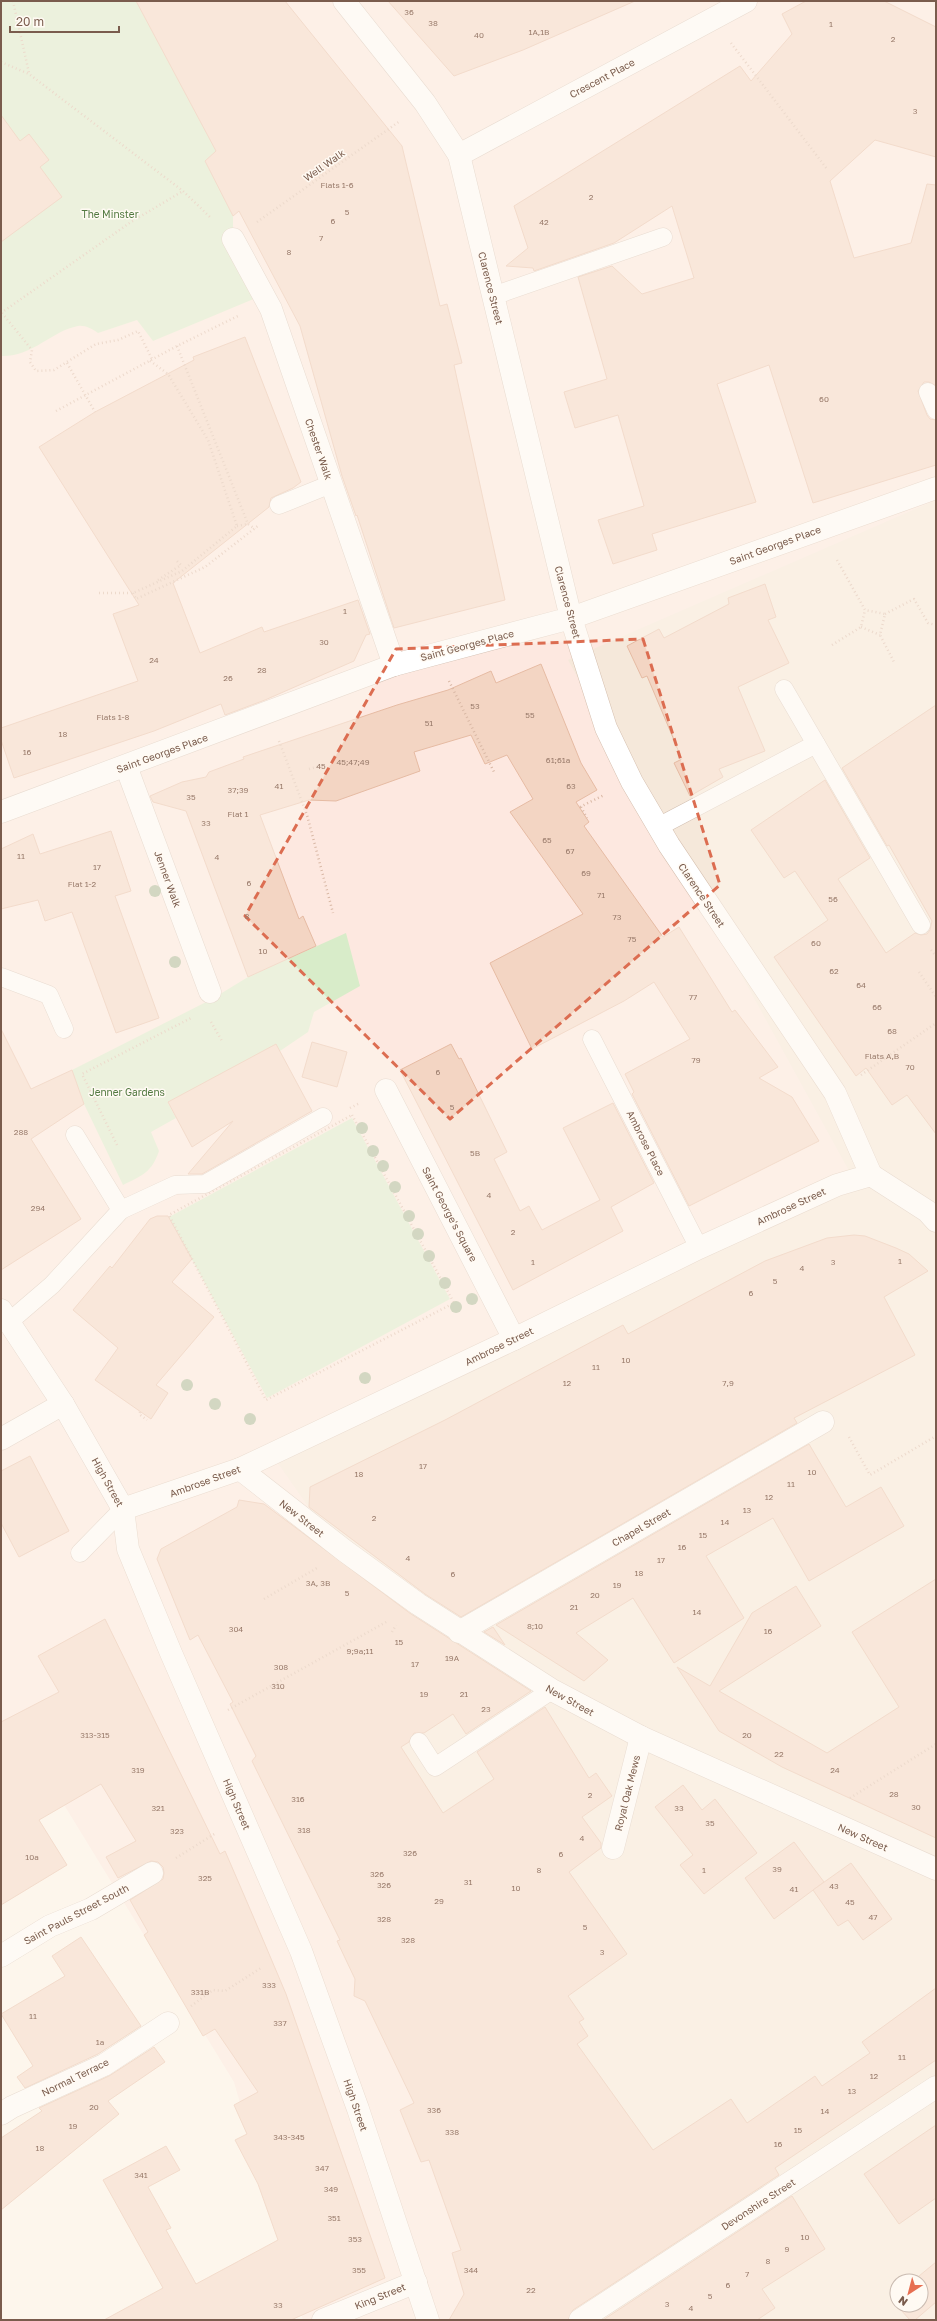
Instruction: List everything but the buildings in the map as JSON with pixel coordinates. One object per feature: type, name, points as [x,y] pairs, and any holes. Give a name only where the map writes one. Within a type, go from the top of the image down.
[{"type":"street","name":"Clarence Street","points":[[344,1],[424,104],[459,155],[571,618],[606,728],[632,782],[658,827],[835,1093],[871,1175]]},
{"type":"street","name":"Crescent Place","points":[[459,155],[746,1]]},
{"type":"street","name":"Chester Walk","points":[[233,239],[268,302],[394,665]]},
{"type":"street","name":"Saint Georges Place","points":[[1,812],[394,665],[571,618],[936,488]]},
{"type":"street","name":"Jenner Walk","points":[[126,766],[207,1001]]},
{"type":"street","name":"Saint George's Square","points":[[386,1090],[514,1339]]},
{"type":"street","name":"Ambrose Street","points":[[123,1508],[240,1469],[514,1339],[699,1248],[837,1185],[871,1175]]},
{"type":"street","points":[[871,1175],[927,1211],[936,1220]]},
{"type":"street","name":"High Street","points":[[6,1316],[63,1404],[123,1508],[128,1549],[202,1724],[301,1951],[358,2109],[428,2320]]},
{"type":"street","points":[[1,1439],[63,1404]]},
{"type":"street","name":"Chapel Street","points":[[459,1632],[823,1422]]},
{"type":"street","name":"New Street","points":[[240,1469],[345,1551],[418,1604],[459,1632],[552,1690],[641,1737],[819,1818],[936,1869]]},
{"type":"street","name":"Royal Oak Mews","points":[[613,1848],[641,1737]]},
{"type":"street","name":"Saint Pauls Street South","points":[[1,1956],[50,1926],[91,1909],[152,1873]]},
{"type":"street","name":"Normal Terrace","points":[[1,2114],[12,2106],[104,2065],[168,2022]]},
{"type":"street","name":"Devonshire Street","points":[[580,2320],[936,2088]]},
{"type":"street","name":"King Street","points":[[323,2320],[416,2282]]},
{"type":"lane","points":[[493,296],[663,237]]},
{"type":"lane","points":[[928,392],[936,410]]},
{"type":"lane","points":[[279,505],[331,484]]},
{"type":"lane","points":[[784,688],[921,925]]},
{"type":"lane","points":[[658,827],[816,744]]},
{"type":"lane","points":[[1,977],[49,995],[64,1029]]},
{"type":"lane","name":"Ambrose Place","points":[[592,1039],[699,1248]]},
{"type":"lane","points":[[6,1316],[52,1284],[121,1210],[174,1186],[205,1184],[323,1117]]},
{"type":"lane","points":[[75,1135],[121,1210]]},
{"type":"lane","points":[[80,1553],[123,1508]]},
{"type":"lane","points":[[420,1742],[435,1767],[552,1690]]},
{"type":"path","points":[[12,1],[29,74]]},
{"type":"path","points":[[714,18],[734,48],[827,169]]},
{"type":"path","points":[[1,62],[29,74],[183,191],[233,239]]},
{"type":"path","name":"Well Walk","points":[[233,239],[424,104]]},
{"type":"path","points":[[183,191],[131,222],[1,313],[32,350],[30,362],[36,371],[54,370],[96,344],[118,340],[138,331],[150,360],[168,374],[208,440],[237,526]]},
{"type":"path","points":[[56,411],[85,394],[177,346],[268,302]]},
{"type":"path","points":[[177,346],[248,524],[255,529]]},
{"type":"path","points":[[67,363],[95,412]]},
{"type":"path","points":[[133,592],[136,599],[205,567],[255,529],[279,505]]},
{"type":"path","points":[[99,593],[133,592],[182,571],[237,526],[248,524]]},
{"type":"path","points":[[155,583],[181,565],[177,560]]},
{"type":"path","points":[[832,646],[861,628],[865,610],[837,560]]},
{"type":"path","points":[[865,610],[884,614],[914,598],[928,623],[936,625]]},
{"type":"path","points":[[884,614],[880,635],[894,662]]},
{"type":"path","points":[[861,628],[880,635]]},
{"type":"path","points":[[435,654],[495,774]]},
{"type":"path","points":[[268,712],[307,815],[333,913]]},
{"type":"path","points":[[309,769],[322,766]]},
{"type":"path","points":[[587,818],[580,807],[596,800]]},
{"type":"path","points":[[919,972],[936,997]]},
{"type":"path","points":[[119,1149],[82,1074],[207,1001],[222,1041]]},
{"type":"path","points":[[835,1093],[936,1023]]},
{"type":"path","points":[[323,1117],[342,1112],[386,1090]]},
{"type":"path","points":[[352,1115],[454,1302],[266,1400],[169,1215],[352,1115]]},
{"type":"path","points":[[140,1412],[139,1414],[147,1420]]},
{"type":"path","points":[[823,1422],[836,1414],[870,1475],[936,1436]]},
{"type":"path","points":[[264,1600],[345,1551]]},
{"type":"path","points":[[202,1724],[418,1604]]},
{"type":"path","points":[[819,1818],[936,1744]]},
{"type":"path","points":[[152,1873],[243,1817]]},
{"type":"path","points":[[168,2022],[213,1990],[225,1991],[261,1968]]},
{"type":"highlighted area","points":[[643,639],[720,885],[450,1119],[245,916],[396,649]]},
{"type":"shaded area","points":[[1,1],[936,1],[936,500],[568,660],[848,1169],[277,1462],[319,1522],[245,1572],[551,2320],[303,2320],[234,2082],[58,1795],[1,1822]]},
{"type":"shaded area","points":[[936,1],[936,2320],[458,2320],[1,823]]},
{"type":"green space","name":"The Minster","points":[[1,1],[136,1],[216,151],[205,161],[233,216],[233,239],[256,298],[153,341],[137,320],[98,333],[86,327],[78,326],[59,333],[23,352],[1,356]]},
{"type":"green space","name":"Jenner Gardens","points":[[346,933],[360,986],[314,1012],[308,1032],[280,1051],[276,1045],[168,1103],[176,1118],[151,1132],[159,1151],[153,1164],[150,1169],[141,1176],[123,1185],[84,1104],[72,1070],[212,999],[248,977]]},
{"type":"green space","points":[[352,1118],[450,1299],[267,1398],[169,1217]]}]
